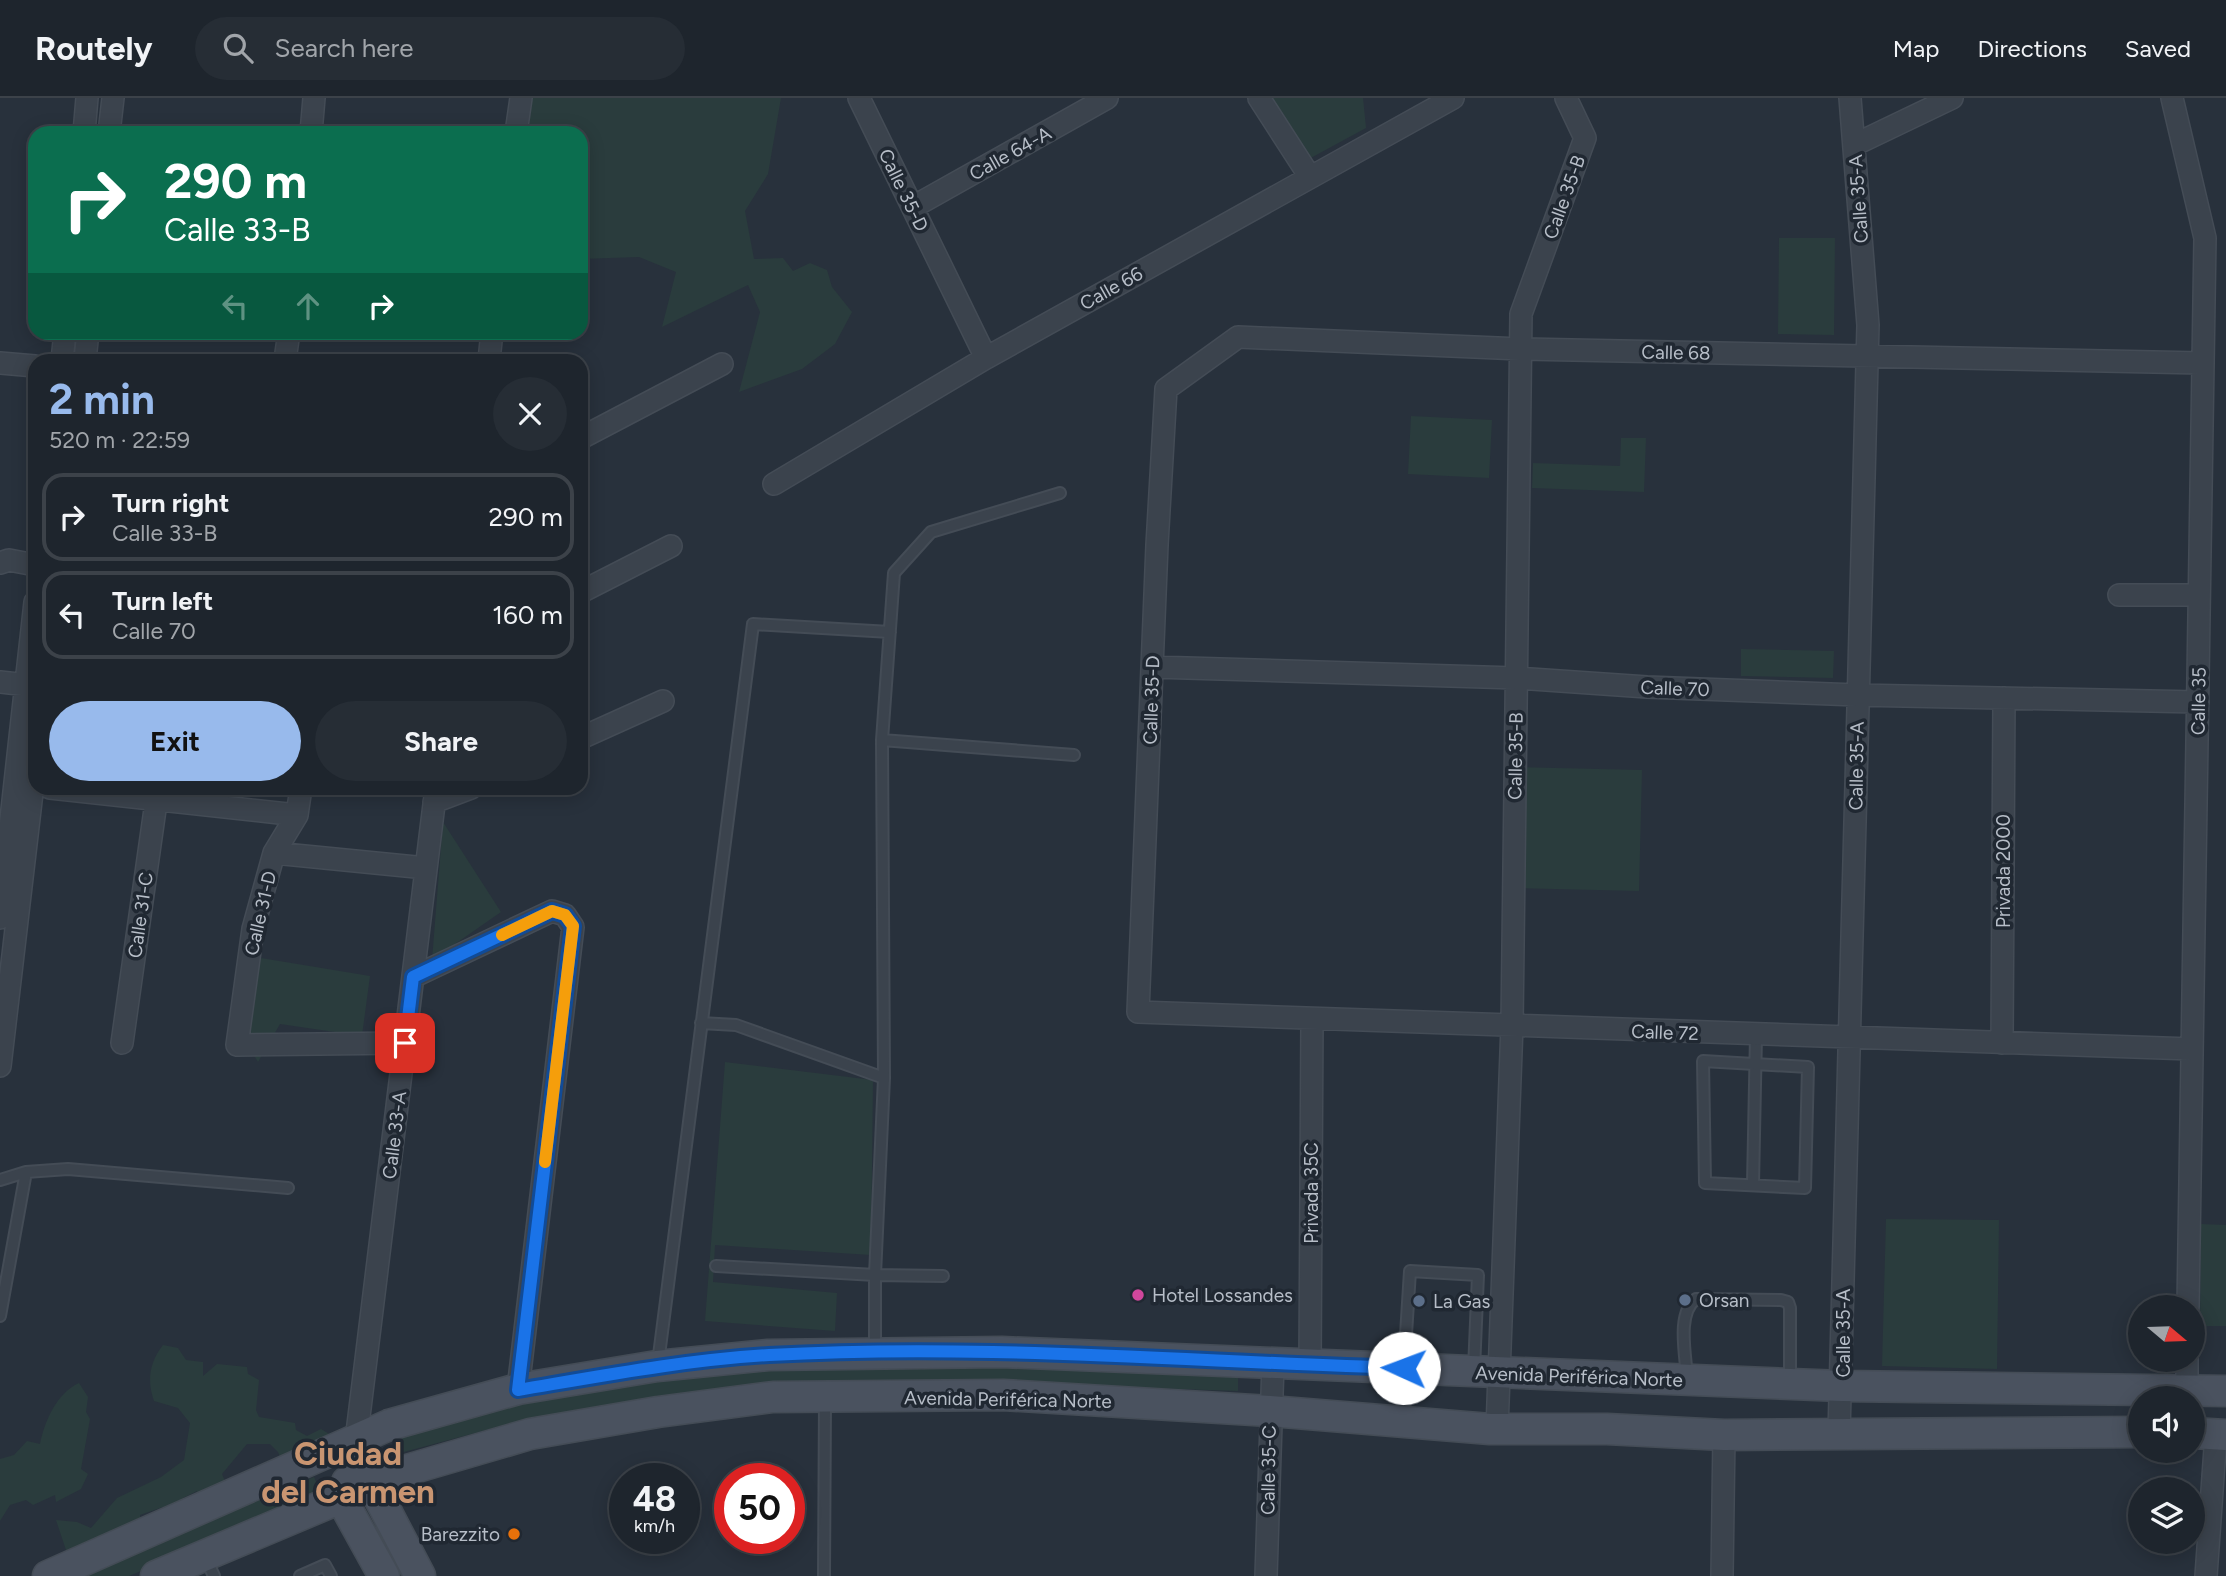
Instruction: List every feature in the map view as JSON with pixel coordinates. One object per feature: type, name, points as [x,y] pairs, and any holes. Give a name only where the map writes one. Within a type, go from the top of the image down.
[{"type":"main road","name":"Avenida Periférica Norte","points":[[48,1576],[390,1424],[518,1390],[657,1366],[768,1355],[875,1351],[1002,1352],[1687,1381],[2128,1393]]},
{"type":"main road","name":"Avenida Periférica Norte","points":[[2205,1393],[2226,1391]]},
{"type":"main road","name":"Avenida Periférica Norte","points":[[156,1576],[210,1566],[372,1484],[407,1470],[530,1434],[671,1410],[773,1397],[1003,1395],[1270,1411],[1497,1429],[1606,1429],[1724,1435],[2128,1432]]},
{"type":"main road","points":[[356,1441],[372,1484],[420,1576]]},
{"type":"main road","points":[[356,1441],[342,1500],[384,1576]]},
{"type":"street","points":[[85,126],[87,98]]},
{"type":"street","points":[[110,126],[113,98]]},
{"type":"street","points":[[312,126],[314,98]]},
{"type":"street","points":[[517,126],[521,98]]},
{"type":"street","name":"Calle 35-D","points":[[859,98],[986,358]]},
{"type":"street","name":"Calle 64-A","points":[[913,207],[1107,98]]},
{"type":"street","points":[[1259,98],[1310,177]]},
{"type":"street","name":"Calle 66","points":[[774,484],[986,358],[1453,98]]},
{"type":"street","name":"Calle 35-B","points":[[1497,1429],[1487,1373],[1512,1025],[1521,314],[1585,138],[1566,98]]},
{"type":"street","name":"Calle 35-A","points":[[1839,1434],[1868,325],[1850,98]]},
{"type":"street","points":[[1854,145],[1952,98]]},
{"type":"street","name":"Calle 35","points":[[2172,98],[2205,238],[2188,1295]]},
{"type":"street","name":"Calle 68","points":[[1166,389],[1238,337],[1521,349],[2202,363]]},
{"type":"street","points":[[0,363],[28,365]]},
{"type":"street","points":[[588,434],[722,364]]},
{"type":"street","name":"Calle 35-D","points":[[1138,1012],[1166,389]]},
{"type":"street","points":[[588,588],[671,546]]},
{"type":"street","points":[[3,557],[28,563]]},
{"type":"street","points":[[2119,595],[2199,595]]},
{"type":"street","name":"Calle 70","points":[[1153,667],[1516,678],[1647,687],[1857,695],[2198,702]]},
{"type":"street","points":[[0,918],[5,837],[28,675]]},
{"type":"street","points":[[0,682],[27,685]]},
{"type":"street","name":"Privada 2000","points":[[2002,1043],[2004,698]]},
{"type":"street","points":[[588,735],[663,701]]},
{"type":"street","points":[[0,1066],[36,795]]},
{"type":"street","name":"Calle 31-C","points":[[121,1043],[157,795]]},
{"type":"street","points":[[191,795],[297,815]]},
{"type":"street","name":"Calle 31-D","points":[[300,795],[297,815],[274,853],[253,929],[237,1045],[405,1043]]},
{"type":"street","name":"Calle 33-A","points":[[356,1441],[435,795]]},
{"type":"street","points":[[274,853],[426,868]]},
{"type":"street","points":[[413,977],[552,911],[565,915],[573,926],[518,1390]]},
{"type":"street","name":"Calle 72","points":[[1138,1012],[2192,1049]]},
{"type":"street","name":"Privada 35C","points":[[1310,1366],[1312,1020]]},
{"type":"street","name":"Calle 35-C","points":[[1266,1576],[1273,1364]]},
{"type":"street","points":[[2206,1576],[2212,1434]]},
{"type":"street","points":[[1722,1576],[1724,1435]]},
{"type":"lane","points":[[875,1351],[875,1275],[884,1078],[883,740],[894,573],[931,532],[1060,493]]},
{"type":"lane","points":[[657,1366],[753,624],[890,632]]},
{"type":"lane","points":[[883,740],[1074,755]]},
{"type":"lane","points":[[701,1023],[736,1025],[884,1078]]},
{"type":"lane","points":[[1753,1184],[1756,1035]]},
{"type":"lane","points":[[1703,1061],[1755,1063],[1808,1067],[1805,1188],[1705,1183],[1703,1061]]},
{"type":"lane","points":[[0,1180],[26,1172],[68,1169],[288,1188]]},
{"type":"lane","points":[[0,1316],[26,1172]]},
{"type":"lane","points":[[716,1266],[943,1276]]},
{"type":"lane","points":[[1404,1368],[1410,1271],[1478,1275],[1487,1373]]},
{"type":"lane","points":[[1687,1381],[1685,1315],[1688,1304],[1696,1299],[1781,1300],[1788,1302],[1790,1308],[1790,1384]]},
{"type":"lane","points":[[824,1575],[825,1397]]},
{"type":"lane","points":[[300,1576],[325,1566],[331,1576]]},
{"type":"shaded area","points":[[532,98],[781,98],[768,174],[745,211],[754,259],[783,258],[793,271],[810,263],[827,270],[832,287],[852,312],[835,344],[802,369],[739,392],[760,312],[748,285],[662,327],[676,272],[639,257],[588,259],[588,126],[529,126]]},
{"type":"shaded area","points":[[1271,98],[1363,98],[1366,128],[1307,160]]},
{"type":"shaded area","points":[[1779,238],[1835,238],[1834,335],[1778,334]]},
{"type":"shaded area","points":[[1411,416],[1492,420],[1489,478],[1408,474]]},
{"type":"shaded area","points":[[1621,438],[1646,438],[1644,492],[1532,488],[1533,463],[1620,466]]},
{"type":"shaded area","points":[[1741,649],[1834,651],[1833,678],[1741,676]]},
{"type":"shaded area","points":[[1515,767],[1642,770],[1639,891],[1512,888]]},
{"type":"shaded area","points":[[443,822],[501,912],[432,960]]},
{"type":"shaded area","points":[[255,957],[370,976],[362,1036],[280,1024],[258,1062],[242,1035]]},
{"type":"shaded area","points":[[725,1062],[873,1080],[871,1255],[715,1245],[713,1282],[837,1293],[835,1331],[705,1321]]},
{"type":"shaded area","points":[[1886,1219],[1999,1220],[1997,1369],[1882,1366]]},
{"type":"shaded area","points":[[2201,1224],[2226,1225],[2226,1326],[2205,1326],[2205,1295],[2200,1295]]},
{"type":"shaded area","points":[[163,1345],[178,1348],[186,1360],[203,1362],[203,1376],[217,1364],[247,1367],[248,1374],[259,1380],[256,1410],[259,1417],[295,1423],[296,1430],[307,1436],[321,1429],[336,1438],[283,1464],[278,1452],[270,1444],[247,1444],[222,1474],[229,1491],[198,1507],[197,1491],[183,1498],[184,1510],[171,1518],[163,1507],[140,1515],[141,1524],[67,1553],[56,1520],[77,1522],[91,1528],[117,1498],[161,1477],[184,1460],[190,1423],[178,1408],[154,1401],[152,1394],[152,1365]]},
{"type":"shaded area","points":[[1003,1366],[1238,1372],[1238,1391],[1003,1383],[772,1387],[658,1397],[528,1419],[400,1453],[393,1436],[524,1404],[701,1375],[787,1370]]},
{"type":"shaded area","points":[[79,1383],[88,1397],[86,1412],[90,1419],[81,1469],[88,1474],[81,1489],[56,1502],[55,1495],[33,1505],[26,1500],[10,1505],[0,1521],[0,1459],[14,1455],[27,1441],[40,1444],[45,1426],[58,1400]]},
{"type":"shaded area","points":[[314,1477],[322,1495],[129,1576],[78,1576]]},
{"type":"slow traffic","points":[[502,935],[552,911],[565,915],[573,926],[545,1162]]},
{"type":"place","name":"Hotel Lossandes","points":[[1138,1295]]},
{"type":"place","name":"Orsan","points":[[1685,1300]]},
{"type":"place","name":"La Gas","points":[[1419,1301]]},
{"type":"place","name":"Barezzito","points":[[514,1534]]},
{"type":"district","name":"Ciudad del Carmen","points":[[348,1472]]},
{"type":"route","points":[[405,1043],[413,977],[552,911],[565,915],[573,926],[518,1390],[657,1366],[768,1355],[875,1351],[1002,1352],[1404,1368]]}]
